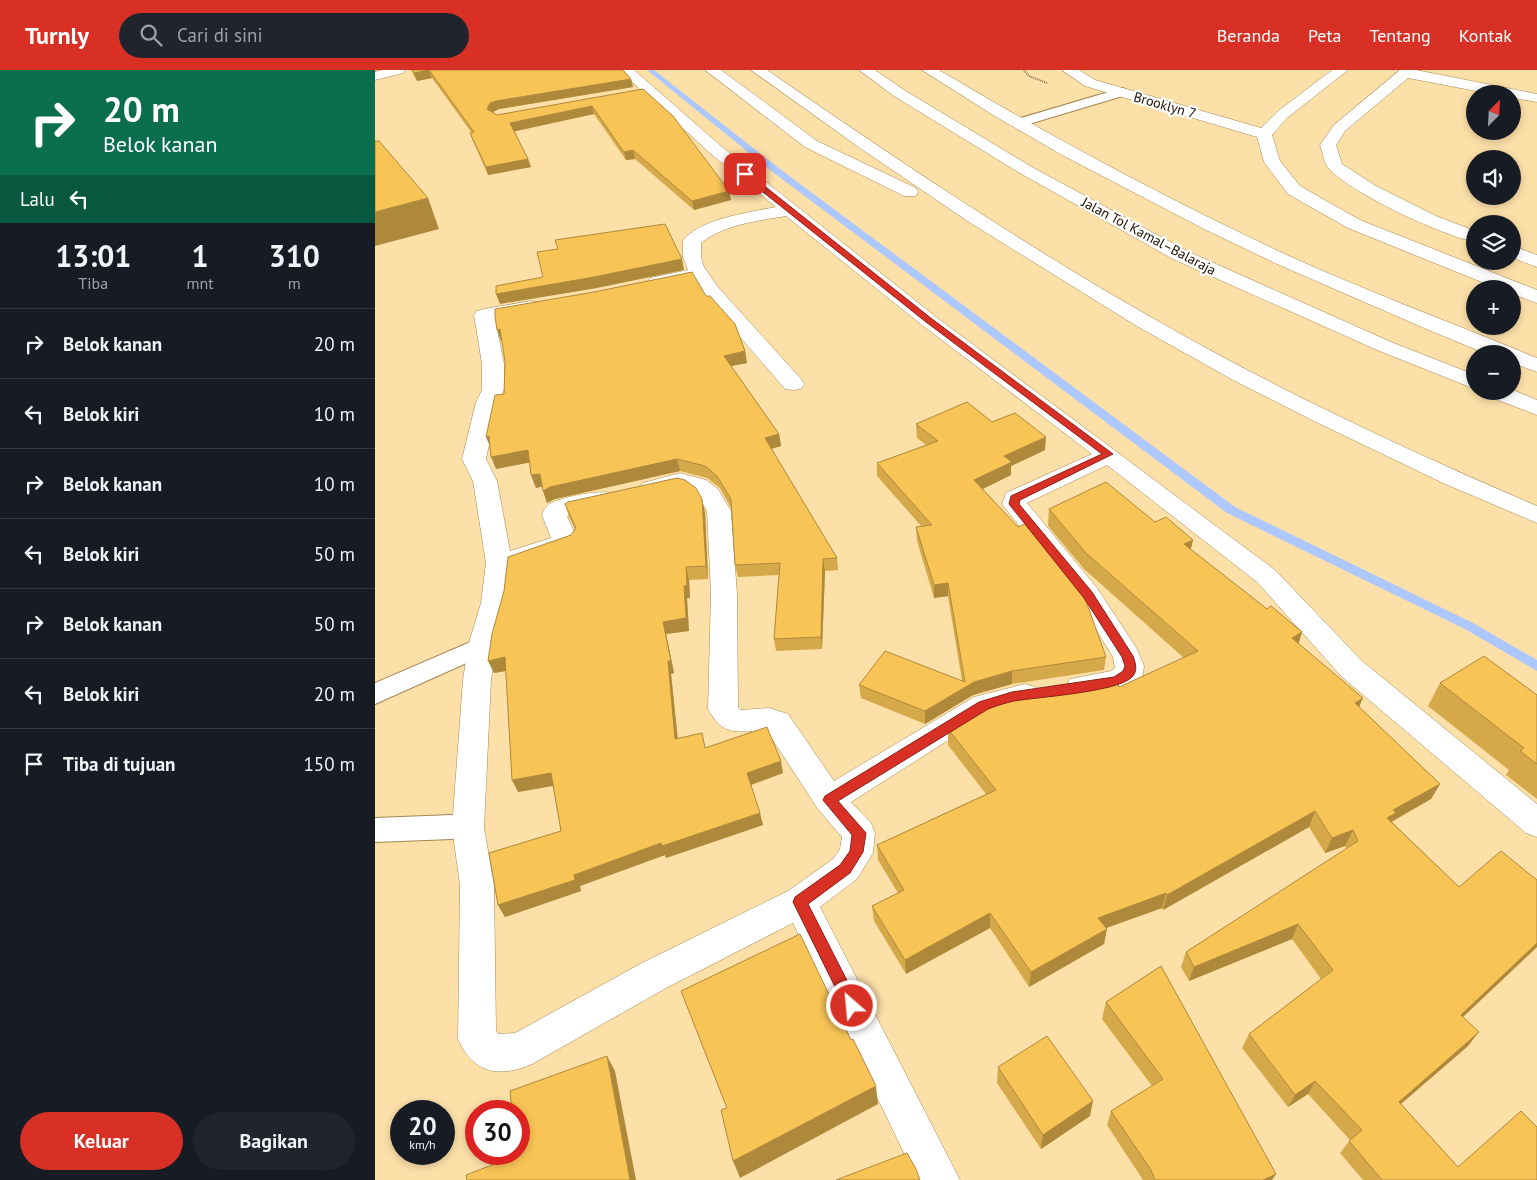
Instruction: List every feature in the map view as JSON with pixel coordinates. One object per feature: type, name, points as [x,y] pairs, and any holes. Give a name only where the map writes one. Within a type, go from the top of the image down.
[{"type":"main road","points":[[375,76],[398,70]]},
{"type":"main road","points":[[626,70],[638,91],[716,150],[929,321],[1109,454],[1266,576],[1352,669],[1537,823]]},
{"type":"main road","points":[[711,70],[811,144],[1011,240]]},
{"type":"main road","points":[[759,70],[903,170],[1101,297],[1199,353],[1332,422],[1537,515]]},
{"type":"main road","name":"Jalan Tol Kamal–Balaraja","points":[[866,70],[1024,169],[1180,255],[1384,346],[1466,379]]},
{"type":"main road","points":[[929,70],[1019,123],[1133,186],[1282,260],[1484,345]]},
{"type":"main road","name":"Brooklyn 7","points":[[1069,70],[1090,83],[1264,134]]},
{"type":"main road","points":[[1341,70],[1282,115],[1264,134],[1272,162],[1294,190],[1355,224],[1537,297]]},
{"type":"main road","points":[[1466,234],[1431,220],[1369,190],[1335,166],[1328,146],[1339,128],[1407,71],[1537,98]]},
{"type":"main road","points":[[789,210],[719,227],[698,235],[692,241],[692,257],[699,274],[711,291],[793,384]]},
{"type":"main road","points":[[1521,255],[1537,261]]},
{"type":"main road","points":[[631,287],[699,274]]},
{"type":"main road","points":[[499,563],[565,541],[554,515],[556,511],[564,507],[680,482],[697,485],[709,494],[719,511],[725,594],[723,709],[732,720],[771,719],[777,722],[829,800],[859,833],[856,852],[845,869],[800,902],[655,975],[519,1051],[492,1053],[477,1038],[477,885],[468,828],[477,680],[482,646],[494,603],[499,563],[485,481],[474,459],[487,402],[493,390],[493,364],[484,315],[560,302]]},
{"type":"main road","points":[[1521,359],[1537,366]]},
{"type":"main road","points":[[1517,400],[1537,408]]},
{"type":"main road","points":[[829,800],[977,708],[1012,697],[1117,681],[1129,674],[1131,666],[1127,656],[1088,595],[1014,504],[1015,498],[1109,454]]},
{"type":"main road","points":[[800,902],[939,1180]]},
{"type":"lane","points":[[1019,123],[1122,92]]},
{"type":"lane","points":[[375,694],[482,646]]},
{"type":"lane","points":[[375,830],[452,828]]},
{"type":"building","points":[[413,70],[429,70],[414,73]]},
{"type":"building","points":[[429,70],[623,70],[631,79],[496,101],[490,103],[487,109],[497,115],[643,89],[673,116],[729,191],[692,201],[633,150],[624,152],[592,106],[510,123],[528,159],[486,167],[470,133],[474,132]]},
{"type":"building","points":[[375,141],[379,141],[428,198],[375,212]]},
{"type":"building","points":[[665,224],[682,259],[496,294],[496,286],[543,277],[537,252],[558,249],[555,240]]},
{"type":"building","points":[[692,272],[706,296],[710,296],[735,324],[745,351],[724,356],[779,434],[765,438],[837,558],[823,559],[821,637],[774,639],[780,563],[735,565],[731,499],[717,476],[705,466],[677,459],[550,487],[543,491],[540,474],[531,475],[528,450],[491,457],[489,436],[486,437],[495,395],[504,394],[505,361],[500,329],[497,330],[495,309],[594,292]]},
{"type":"building","points":[[967,402],[992,422],[1015,413],[1046,437],[1004,456],[1012,462],[974,480],[1018,527],[1026,523],[1079,590],[1086,601],[1106,657],[1012,671],[974,682],[925,711],[859,685],[885,651],[965,682],[948,583],[934,585],[916,527],[932,525],[877,463],[938,441],[916,424]]},
{"type":"building","points":[[677,478],[685,480],[696,488],[702,499],[706,566],[686,567],[687,585],[684,586],[686,618],[663,622],[671,661],[668,661],[675,739],[702,733],[705,748],[767,727],[781,761],[747,773],[760,813],[662,846],[661,843],[574,875],[575,880],[498,905],[489,853],[561,831],[551,773],[512,780],[505,657],[488,661],[492,634],[504,591],[508,557],[571,535],[576,528],[565,504],[568,502]]},
{"type":"building","points":[[1106,482],[1155,522],[1166,517],[1193,540],[1184,544],[1267,609],[1271,606],[1302,632],[1292,638],[1363,698],[1355,703],[1440,784],[1393,810],[1396,813],[1387,818],[1459,887],[1501,851],[1537,880],[1537,943],[1461,1015],[1479,1032],[1399,1102],[1458,1167],[1521,1111],[1537,1127],[1537,1180],[1382,1180],[1349,1141],[1362,1130],[1315,1081],[1295,1095],[1249,1034],[1333,970],[1298,924],[1194,967],[1186,952],[1358,841],[1353,830],[1332,838],[1315,811],[1167,895],[1166,893],[1098,918],[1107,929],[1031,972],[990,913],[905,960],[872,906],[904,890],[877,845],[996,790],[948,729],[995,700],[1013,694],[1116,678],[1119,687],[1198,651],[1086,553],[1049,509]]},
{"type":"building","points":[[1484,656],[1537,695],[1537,764],[1520,751],[1524,748],[1440,683]]},
{"type":"building","points":[[800,934],[851,1040],[853,1039],[876,1086],[733,1161],[721,1110],[727,1108],[681,991]]},
{"type":"building","points":[[1161,966],[1276,1174],[1263,1180],[1155,1180],[1151,1170],[1111,1111],[1163,1079],[1106,1002]]},
{"type":"building","points":[[1047,1036],[1093,1101],[1043,1135],[998,1067]]},
{"type":"building","points":[[607,1056],[630,1180],[467,1180],[466,1175],[492,1165],[530,1165],[530,1100],[511,1100],[510,1091]]},
{"type":"building","points":[[907,1153],[920,1180],[836,1180]]},
{"type":"waterway","points":[[650,70],[777,171],[1231,510],[1469,626],[1537,666]]},
{"type":"route","points":[[745,174],[929,321],[1109,454],[1015,498],[1014,504],[1088,595],[1127,656],[1131,666],[1129,674],[1117,681],[1012,697],[984,705],[829,800],[859,833],[856,852],[845,869],[800,902],[852,1006]]}]
